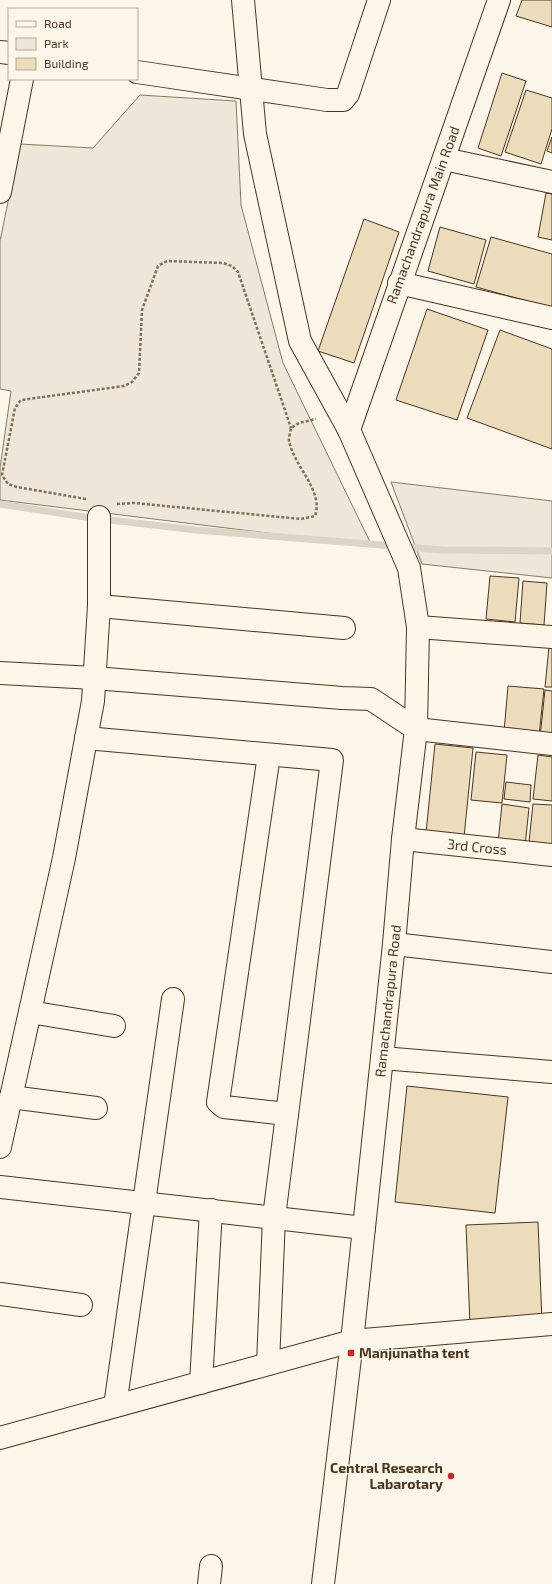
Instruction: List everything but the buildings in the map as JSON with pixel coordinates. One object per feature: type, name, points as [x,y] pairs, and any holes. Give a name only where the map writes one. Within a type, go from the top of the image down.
[{"type":"street","name":"Ramachandrapura Road","points":[[243,0],[255,134],[300,341],[345,422],[409,568],[418,627],[416,729],[403,839],[394,944],[352,1341],[323,1584]]},
{"type":"street","points":[[138,72],[326,100],[343,100],[348,94],[380,0]]},
{"type":"street","name":"Ramachandrapura Main Road","points":[[345,422],[399,283],[499,0]]},
{"type":"street","points":[[0,192],[22,80]]},
{"type":"street","points":[[444,159],[552,182]]},
{"type":"street","points":[[399,283],[552,318]]},
{"type":"street","points":[[0,1147],[64,858],[93,701],[99,606],[101,507]]},
{"type":"street","points":[[99,606],[344,628]]},
{"type":"street","points":[[418,627],[552,637]]},
{"type":"street","points":[[0,673],[94,678],[371,699],[416,729],[552,744]]},
{"type":"street","points":[[86,738],[332,760],[274,1217],[268,1364]]},
{"type":"street","points":[[269,755],[218,1102],[224,1107],[287,1114]]},
{"type":"street","name":"3rd Cross","points":[[403,839],[552,855]]},
{"type":"street","points":[[394,944],[552,962]]},
{"type":"street","points":[[116,1406],[173,999]]},
{"type":"street","points":[[30,1012],[114,1026]]},
{"type":"street","points":[[382,1058],[552,1072]]},
{"type":"street","points":[[11,1097],[96,1108]]},
{"type":"street","points":[[0,1187],[364,1228]]},
{"type":"street","points":[[201,1383],[211,1210]]},
{"type":"street","points":[[0,1294],[81,1305]]},
{"type":"street","points":[[0,1438],[352,1341],[552,1324]]},
{"type":"path","points":[[167,261],[223,263],[232,266],[238,272],[291,428],[289,440],[315,497],[318,508],[314,516],[301,519],[124,503],[101,507],[17,487],[8,484],[2,475],[15,408],[21,400],[124,386],[132,382],[139,373],[142,310],[158,266],[167,261]]},
{"type":"path","points":[[291,428],[299,423],[345,422]]},
{"type":"green space","points":[[140,95],[236,101],[241,205],[283,363],[372,546],[0,500],[0,468],[11,391],[0,389],[0,241],[20,144],[93,148]]},
{"type":"green space","points":[[391,482],[552,501],[552,578],[422,564]]},
{"type":"waterway","points":[[0,504],[85,517],[196,530],[443,550],[552,551]]},
{"type":"place","name":"Manjunatha tent","points":[[351,1353]]},
{"type":"place","name":"Central Research Labarotary","points":[[451,1476]]}]
